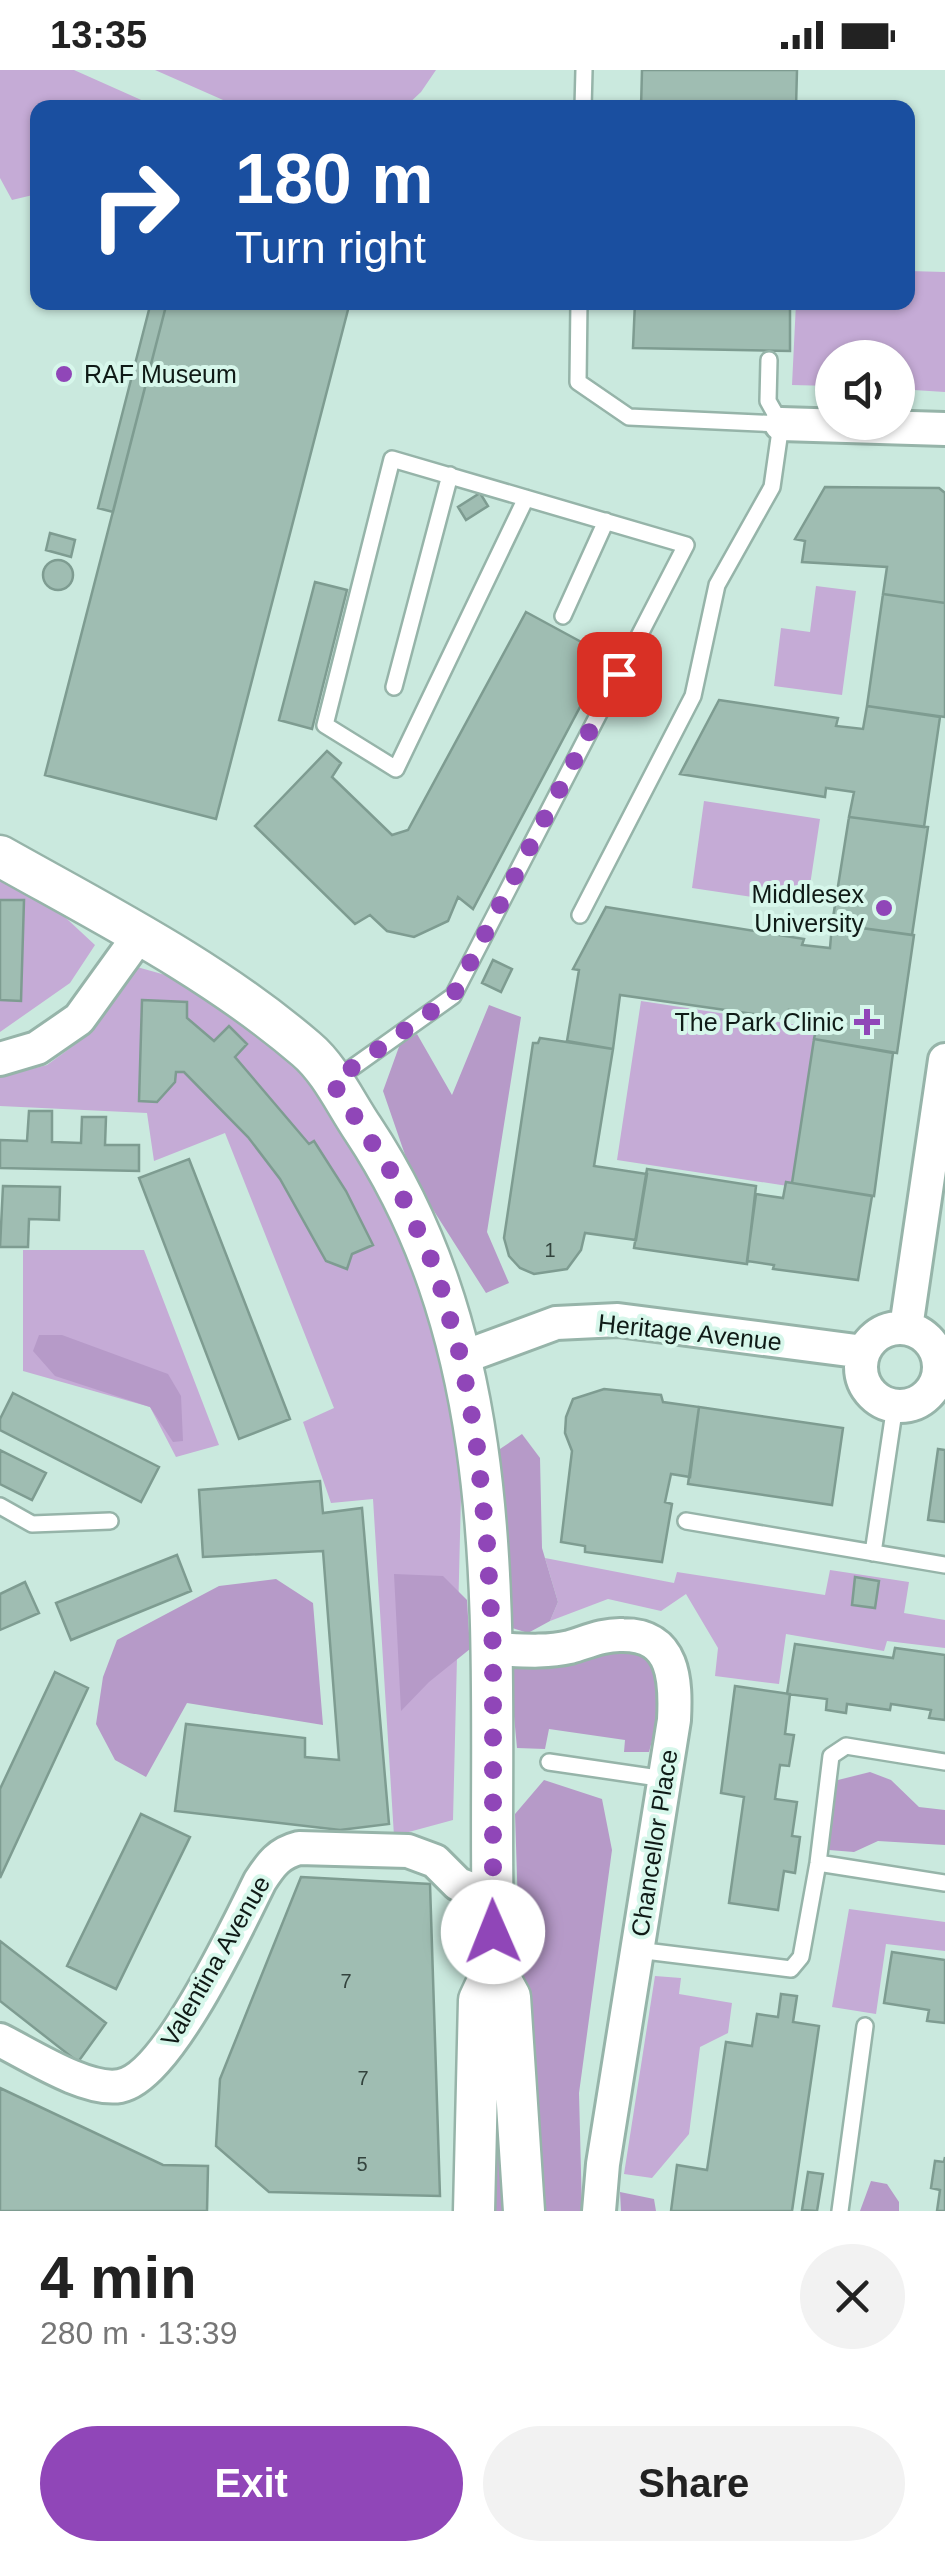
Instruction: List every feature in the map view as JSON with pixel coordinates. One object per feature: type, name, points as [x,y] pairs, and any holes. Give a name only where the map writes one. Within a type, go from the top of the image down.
[{"type":"street","points":[[782,424],[945,428]]},
{"type":"street","points":[[0,856],[200,970],[310,1052],[390,1170],[436,1270],[461,1358],[476,1438],[493,1649],[494,1968],[479,2000],[474,2211]]},
{"type":"street","points":[[0,1059],[37,1048],[80,1019],[142,934]]},
{"type":"street","points":[[906,1328],[945,1060]]},
{"type":"street","name":"Heritage Avenue","points":[[461,1358],[556,1324],[618,1320],[864,1352]]},
{"type":"street","points":[[906,1328],[929,1340],[942,1367],[930,1392],[908,1405],[895,1406],[869,1390],[862,1377],[864,1352],[881,1333],[906,1328]]},
{"type":"street","name":"Chancellor Place","points":[[493,1649],[535,1652],[625,1634],[653,1643],[670,1661],[676,1684],[599,2211]]},
{"type":"street","name":"Valentina Avenue","points":[[0,2040],[86,2082],[120,2086],[147,2072],[176,2038],[260,1881],[284,1852],[299,1848],[408,1851],[434,1861],[458,1884],[492,1897]]},
{"type":"street","points":[[494,1968],[510,1997],[524,2211]]},
{"type":"lane","points":[[583,100],[584,70]]},
{"type":"lane","points":[[579,310],[578,382],[629,417],[782,424]]},
{"type":"lane","points":[[580,915],[693,696],[717,584],[772,487],[782,424],[768,401],[770,360]]},
{"type":"lane","points":[[332,1082],[453,996],[686,545],[606,521],[392,459],[325,725],[396,769],[526,498]]},
{"type":"lane","points":[[394,687],[450,476]]},
{"type":"lane","points":[[563,616],[606,521]]},
{"type":"lane","points":[[873,1553],[895,1406]]},
{"type":"lane","points":[[0,1506],[32,1524],[110,1522]]},
{"type":"lane","points":[[686,1522],[945,1565]]},
{"type":"lane","points":[[637,1950],[791,1969],[801,1957],[831,1756],[846,1746],[945,1762]]},
{"type":"lane","points":[[548,1762],[665,1779]]},
{"type":"lane","points":[[818,1863],[945,1883]]},
{"type":"lane","points":[[840,2211],[865,2026]]},
{"type":"shaded area","points":[[0,70],[74,70],[141,100],[30,100],[30,196],[12,200],[0,178]]},
{"type":"shaded area","points":[[155,70],[436,70],[412,100],[223,100]]},
{"type":"shaded area","points":[[915,271],[945,272],[945,392],[915,390],[915,340],[815,340],[815,386],[792,385],[796,310],[915,310]]},
{"type":"shaded area","points":[[816,586],[856,591],[842,695],[774,686],[781,628],[810,632]]},
{"type":"shaded area","points":[[704,801],[820,819],[807,905],[692,888]]},
{"type":"shaded area","points":[[0,874],[38,892],[95,945],[70,983],[0,1032]]},
{"type":"shaded area","points":[[137,967],[194,983],[304,1070],[376,1175],[428,1300],[448,1371],[461,1495],[453,1820],[394,1836],[373,1499],[331,1503],[303,1422],[334,1408],[225,1133],[154,1161],[147,1113],[0,1106],[0,1077],[47,1065],[84,1038]]},
{"type":"shaded area","points":[[641,1001],[818,1028],[794,1187],[617,1160]]},
{"type":"shaded area","points":[[489,1005],[521,1017],[487,1232],[509,1283],[486,1293],[413,1178],[383,1091],[400,1044],[417,1034],[452,1095]]},
{"type":"shaded area","points":[[23,1250],[144,1250],[219,1445],[176,1457],[150,1407],[23,1371]]},
{"type":"shaded area","points":[[39,1335],[62,1335],[168,1374],[181,1396],[183,1441],[173,1442],[150,1407],[55,1376],[33,1351]]},
{"type":"shaded area","points":[[522,1434],[540,1458],[542,1548],[558,1602],[550,1621],[528,1633],[509,1627],[494,1453]]},
{"type":"shaded area","points":[[545,1558],[674,1583],[677,1572],[825,1595],[830,1570],[909,1582],[904,1613],[945,1620],[945,1648],[887,1641],[884,1651],[786,1634],[779,1684],[715,1676],[718,1648],[686,1594],[661,1611],[608,1599],[550,1621],[558,1602]]},
{"type":"shaded area","points":[[394,1574],[443,1576],[467,1600],[470,1649],[401,1711]]},
{"type":"shaded area","points":[[276,1579],[313,1603],[323,1725],[187,1703],[146,1777],[115,1760],[96,1724],[103,1677],[117,1640],[219,1586]]},
{"type":"shaded area","points":[[608,1650],[639,1650],[656,1660],[659,1715],[649,1752],[624,1752],[625,1740],[549,1729],[545,1749],[517,1748],[509,1663]]},
{"type":"shaded area","points":[[870,1772],[891,1780],[919,1807],[945,1810],[945,1845],[878,1841],[854,1852],[829,1850],[834,1781]]},
{"type":"shaded area","points":[[544,1780],[602,1799],[612,1850],[579,2093],[582,2211],[533,2211],[523,2063],[515,1814]]},
{"type":"shaded area","points":[[849,1909],[945,1922],[945,1951],[886,1944],[876,2014],[832,2007]]},
{"type":"shaded area","points":[[655,1976],[681,1978],[679,1994],[732,2003],[728,2033],[700,2047],[689,2134],[652,2178],[624,2174]]},
{"type":"shaded area","points":[[491,1995],[511,2211],[489,2211]]},
{"type":"shaded area","points":[[871,2181],[887,2184],[899,2202],[899,2211],[860,2211]]},
{"type":"shaded area","points":[[620,2192],[654,2199],[656,2211],[621,2211]]},
{"type":"building","points":[[642,70],[797,70],[796,100],[641,100]]},
{"type":"building","points":[[149,310],[165,310],[113,512],[98,508]]},
{"type":"building","points":[[165,310],[348,310],[216,819],[45,775]]},
{"type":"building","points":[[635,310],[790,310],[790,351],[633,348]]},
{"type":"building","points":[[825,487],[939,488],[945,493],[945,603],[883,594],[887,567],[802,562],[805,541],[795,539]]},
{"type":"building","points":[[480,493],[488,506],[466,520],[458,507]]},
{"type":"building","points":[[50,533],[75,540],[71,557],[46,550]]},
{"type":"building","points":[[58,560],[69,564],[73,575],[69,586],[58,590],[47,586],[43,575],[47,564]]},
{"type":"building","points":[[315,582],[347,590],[312,729],[279,720]]},
{"type":"building","points":[[883,594],[945,603],[945,717],[867,706]]},
{"type":"building","points":[[526,612],[607,656],[473,909],[458,897],[448,921],[414,937],[387,931],[370,915],[355,924],[255,826],[327,751],[341,763],[332,777],[392,835],[408,830]]},
{"type":"building","points":[[719,700],[838,718],[836,726],[863,729],[867,706],[940,717],[924,827],[849,817],[854,792],[826,788],[825,797],[680,774]]},
{"type":"building","points":[[849,817],[928,827],[912,935],[832,924]]},
{"type":"building","points":[[0,900],[24,900],[21,1001],[0,1000]]},
{"type":"building","points":[[606,907],[804,939],[802,945],[830,948],[832,924],[914,935],[897,1053],[814,1039],[819,1015],[789,1010],[788,1019],[620,995],[613,1049],[567,1041],[579,970],[573,969]]},
{"type":"building","points":[[493,960],[512,969],[501,992],[482,983]]},
{"type":"building","points":[[142,1000],[187,1002],[187,1018],[214,1041],[229,1026],[247,1044],[235,1057],[309,1144],[314,1141],[346,1191],[373,1245],[352,1254],[347,1269],[326,1261],[280,1179],[248,1137],[184,1072],[176,1072],[175,1082],[157,1102],[139,1101]]},
{"type":"building","points":[[540,1038],[613,1049],[594,1166],[647,1174],[636,1240],[585,1233],[581,1250],[567,1269],[534,1274],[520,1268],[509,1256],[504,1238],[533,1043]]},
{"type":"building","points":[[814,1039],[893,1053],[874,1196],[792,1183]]},
{"type":"building","points":[[29,1111],[52,1111],[52,1142],[81,1143],[82,1117],[106,1117],[105,1145],[139,1145],[139,1171],[0,1168],[0,1140],[27,1141]]},
{"type":"building","points":[[189,1159],[290,1419],[239,1439],[139,1178]]},
{"type":"building","points":[[647,1169],[756,1186],[747,1264],[634,1248]]},
{"type":"building","points":[[786,1182],[872,1196],[858,1280],[773,1269],[774,1265],[747,1261],[756,1194],[783,1198]]},
{"type":"building","points":[[3,1186],[60,1187],[59,1220],[29,1219],[28,1247],[0,1247]]},
{"type":"building","points":[[604,1389],[661,1395],[663,1402],[699,1407],[690,1477],[671,1474],[665,1502],[672,1504],[662,1562],[585,1552],[585,1546],[561,1542],[572,1451],[565,1433],[566,1417],[573,1399]]},
{"type":"building","points":[[13,1393],[159,1467],[141,1502],[0,1430],[0,1419]]},
{"type":"building","points":[[699,1407],[843,1428],[832,1505],[688,1484]]},
{"type":"building","points":[[938,1449],[945,1450],[945,1522],[928,1520]]},
{"type":"building","points":[[0,1450],[46,1473],[32,1500],[0,1484]]},
{"type":"building","points":[[320,1481],[323,1513],[362,1508],[389,1824],[340,1830],[175,1811],[186,1724],[305,1738],[305,1757],[339,1760],[323,1551],[203,1557],[199,1490]]},
{"type":"building","points":[[177,1555],[191,1591],[71,1640],[56,1603]]},
{"type":"building","points":[[855,1577],[879,1581],[875,1608],[852,1605]]},
{"type":"building","points":[[25,1582],[39,1613],[0,1630],[0,1594]]},
{"type":"building","points":[[795,1644],[893,1658],[895,1648],[945,1655],[945,1720],[929,1718],[931,1710],[891,1704],[890,1710],[847,1704],[846,1713],[826,1710],[827,1699],[787,1694]]},
{"type":"building","points":[[55,1672],[88,1688],[0,1878],[0,1789]]},
{"type":"building","points":[[735,1686],[790,1694],[785,1734],[794,1735],[789,1766],[780,1765],[775,1799],[797,1802],[792,1836],[800,1837],[795,1873],[784,1871],[778,1910],[729,1903],[744,1797],[721,1793]]},
{"type":"building","points":[[141,1814],[190,1837],[116,1989],[67,1966]]},
{"type":"building","points":[[301,1877],[430,1884],[440,2196],[269,2192],[216,2146],[220,2079]]},
{"type":"building","points":[[0,1941],[106,2023],[78,2062],[0,2001]]},
{"type":"building","points":[[892,1952],[945,1960],[945,2023],[927,2021],[929,2010],[884,2003]]},
{"type":"building","points":[[781,1994],[797,1996],[793,2022],[819,2026],[792,2211],[671,2211],[677,2165],[707,2170],[726,2042],[752,2046],[757,2014],[778,2017]]},
{"type":"building","points":[[0,2088],[163,2165],[208,2166],[207,2211],[0,2211]]},
{"type":"building","points":[[945,2157],[945,2211],[937,2211],[940,2190],[931,2188],[935,2161],[944,2162]]},
{"type":"building","points":[[808,2172],[823,2174],[817,2211],[802,2210]]},
{"type":"place","name":"RAF Museum","points":[[64,374]]},
{"type":"place","name":"Middlesex University","points":[[884,908]]},
{"type":"place","name":"The Park Clinic","points":[[867,1022]]},
{"type":"route","points":[[493,1932],[493,1649],[476,1438],[461,1358],[436,1270],[390,1170],[332,1082],[453,996],[619,674]]}]
